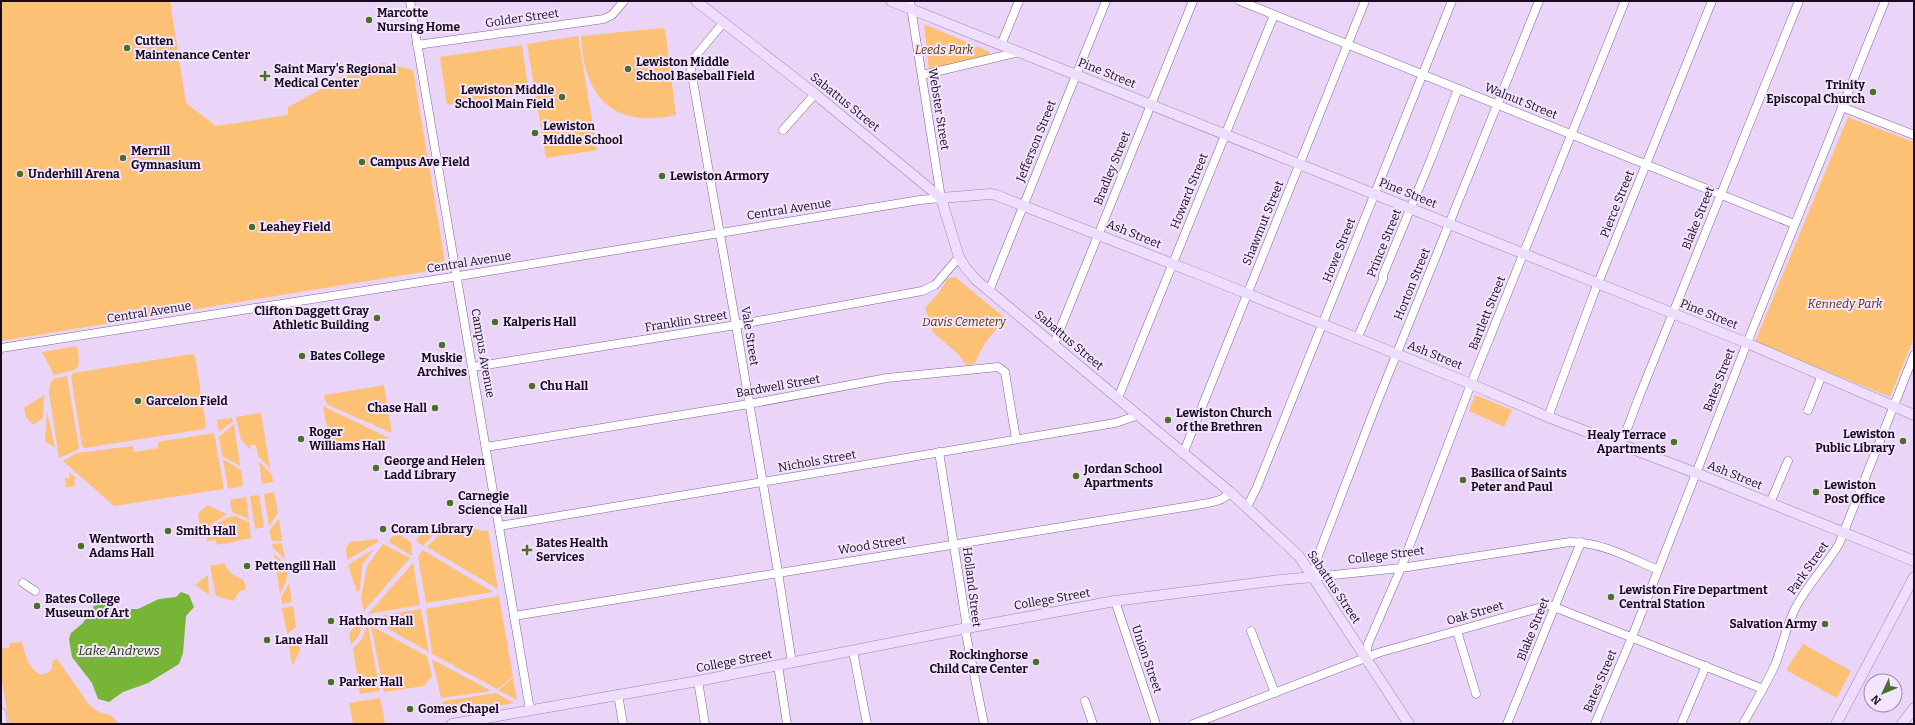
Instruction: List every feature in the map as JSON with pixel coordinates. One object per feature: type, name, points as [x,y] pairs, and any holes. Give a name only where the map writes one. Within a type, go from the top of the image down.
[{"type":"main road","name":"Sabattus Street","points":[[696,1],[815,94],[941,198],[959,257],[972,275],[989,291],[1230,492],[1299,556],[1409,724]]},
{"type":"main road","name":"Pine Street","points":[[891,1],[911,5],[1001,45],[1747,343],[1914,415]]},
{"type":"main road","name":"Ash Street","points":[[941,198],[990,194],[1024,206],[1098,234],[1397,354],[1548,417],[1696,473],[1914,561]]},
{"type":"main road","name":"College Street","points":[[452,724],[698,681],[966,628],[1115,601],[1314,577]]},
{"type":"main road","points":[[1836,724],[1914,577]]},
{"type":"main road","points":[[1902,724],[1914,708]]},
{"type":"main road","points":[[1,713],[2,724]]},
{"type":"street","name":"Campus Avenue","points":[[410,1],[530,710]]},
{"type":"street","name":"Golder Street","points":[[417,45],[604,18],[612,15],[624,1]]},
{"type":"street","points":[[1001,45],[1019,1]]},
{"type":"street","name":"Jefferson Street","points":[[989,291],[1106,1]]},
{"type":"street","name":"Bradley Street","points":[[1054,344],[1193,1]]},
{"type":"street","name":"Walnut Street","points":[[1240,1],[1794,224]]},
{"type":"street","name":"Shawmut Street","points":[[1184,454],[1365,1]]},
{"type":"street","name":"Howe Street","points":[[1247,508],[1257,487],[1452,1]]},
{"type":"street","name":"Horton Street","points":[[1314,577],[1316,561],[1397,354],[1539,1]]},
{"type":"street","name":"Bartlett Street","points":[[1366,657],[1368,644],[1401,568],[1471,384],[1625,1]]},
{"type":"street","name":"Pierce Street","points":[[1548,417],[1598,283],[1712,1]]},
{"type":"street","name":"Blake Street","points":[[1621,445],[1720,194],[1799,1]]},
{"type":"street","name":"Bates Street","points":[[1595,724],[1632,637],[1794,224],[1885,1]]},
{"type":"street","name":"Webster Street","points":[[911,5],[941,198]]},
{"type":"street","name":"Howard Street","points":[[1118,398],[1274,15]]},
{"type":"street","name":"Vale Street","points":[[723,23],[694,58],[691,70],[736,325],[792,663]]},
{"type":"street","points":[[922,75],[1020,52]]},
{"type":"street","name":"Prince Street","points":[[1357,339],[1458,89]]},
{"type":"street","points":[[783,130],[815,94]]},
{"type":"street","points":[[1842,107],[1914,135]]},
{"type":"street","name":"Central Avenue","points":[[1,348],[457,276],[720,232],[941,198]]},
{"type":"street","name":"Franklin Street","points":[[473,367],[736,325],[928,289],[935,285],[959,257]]},
{"type":"street","name":"Park Street","points":[[1743,724],[1776,663],[1789,620],[1796,606],[1805,591],[1828,562],[1844,533],[1914,355]]},
{"type":"street","name":"Bardwell Street","points":[[486,447],[749,404],[887,378],[998,367],[1005,372],[1016,439]]},
{"type":"street","points":[[1808,410],[1822,375]]},
{"type":"street","name":"Nichols Street","points":[[499,526],[1115,423],[1139,416]]},
{"type":"street","name":"Holland Street","points":[[939,452],[954,544],[966,634],[984,724]]},
{"type":"street","points":[[1770,503],[1788,461]]},
{"type":"street","name":"Wood Street","points":[[514,616],[1197,505],[1222,499],[1228,496],[1230,492]]},
{"type":"street","name":"Blake Street","points":[[1507,724],[1581,542]]},
{"type":"street","name":"College Street","points":[[1314,577],[1401,568],[1560,543],[1581,542],[1599,546],[1658,570]]},
{"type":"street","points":[[22,583],[36,590]]},
{"type":"street","name":"Union Street","points":[[1115,601],[1156,724]]},
{"type":"street","name":"Oak Street","points":[[1193,724],[1366,657],[1549,605],[1763,689]]},
{"type":"street","points":[[1251,631],[1275,693]]},
{"type":"street","points":[[1457,631],[1476,694]]},
{"type":"street","points":[[853,651],[867,724]]},
{"type":"street","points":[[778,666],[787,724]]},
{"type":"street","points":[[1681,724],[1706,666]]},
{"type":"street","points":[[698,681],[705,724]]},
{"type":"street","points":[[618,694],[623,724]]},
{"type":"street","points":[[1084,701],[1093,724]]},
{"type":"green space","points":[[1,1],[170,1],[186,103],[216,126],[288,115],[288,107],[322,89],[336,78],[360,73],[373,65],[384,63],[413,70],[444,256],[442,265],[440,268],[435,270],[1,341]]},
{"type":"green space","name":"Leeds Park","points":[[924,24],[990,52],[988,57],[929,70]]},
{"type":"green space","name":"Lewiston Middle School Baseball Field","points":[[662,28],[665,30],[666,36],[676,115],[654,118],[635,117],[619,112],[606,104],[596,91],[588,76],[583,57],[581,36]]},
{"type":"green space","name":"Lewiston Middle School Main Field","points":[[578,36],[597,150],[546,158],[527,44]]},
{"type":"green space","points":[[522,45],[529,93],[447,105],[440,57]]},
{"type":"green space","name":"Kennedy Park","points":[[1848,117],[1914,142],[1914,338],[1890,397],[1755,342]]},
{"type":"green space","name":"Davis Cemetery","points":[[955,277],[1005,318],[985,343],[974,364],[966,365],[958,354],[933,332],[925,308],[940,291],[948,278]]},
{"type":"green space","points":[[77,346],[79,361],[76,368],[68,372],[54,375],[42,352]]},
{"type":"green space","name":"Garcelon Field","points":[[192,354],[195,356],[206,426],[204,429],[85,448],[82,446],[71,376],[73,373]]},
{"type":"green space","points":[[67,376],[79,447],[77,450],[59,458],[49,393],[50,384],[53,379]]},
{"type":"green space","points":[[384,385],[392,433],[328,405],[324,398],[325,395]]},
{"type":"green space","points":[[44,395],[43,418],[33,425],[26,417],[24,408]]},
{"type":"green space","points":[[1475,395],[1512,410],[1504,427],[1469,411]]},
{"type":"green space","points":[[323,406],[389,438],[331,449]]},
{"type":"green space","points":[[47,411],[55,448],[45,441]]},
{"type":"green space","points":[[261,413],[270,468],[258,456],[256,445],[250,445],[251,450],[241,440],[236,417]]},
{"type":"green space","points":[[232,418],[233,421],[219,432],[217,420]]},
{"type":"green space","points":[[234,424],[240,466],[222,456],[219,437]]},
{"type":"green space","points":[[214,433],[224,489],[114,506],[63,461],[77,453],[133,446],[134,452],[158,448],[158,442]]},
{"type":"green space","points":[[223,459],[241,470],[243,486],[228,489]]},
{"type":"green space","points":[[259,461],[272,475],[273,482],[262,484]]},
{"type":"green space","points":[[69,472],[77,479],[74,479],[75,486],[66,487],[65,478],[70,478]]},
{"type":"green space","points":[[274,492],[278,513],[269,526],[264,494]]},
{"type":"green space","points":[[259,495],[264,527],[255,529],[250,496]]},
{"type":"green space","points":[[246,497],[249,519],[232,512],[230,500]]},
{"type":"green space","points":[[207,505],[227,514],[212,524],[203,537],[194,538],[193,530],[200,528],[198,514]]},
{"type":"green space","points":[[235,516],[249,522],[251,538],[217,545],[216,540],[207,541],[210,532],[217,524],[226,518]]},
{"type":"green space","points":[[279,519],[282,541],[272,541],[269,531]]},
{"type":"green space","points":[[472,528],[483,531],[488,530],[498,589],[427,547],[444,530]]},
{"type":"green space","points":[[438,530],[423,546],[416,541],[423,531]]},
{"type":"green space","points":[[400,535],[411,542],[412,556],[389,542],[391,537]]},
{"type":"green space","points":[[378,539],[378,542],[347,560],[346,547],[350,542]]},
{"type":"green space","points":[[282,543],[285,559],[273,548],[272,544]]},
{"type":"green space","points":[[383,544],[410,558],[364,611],[361,598],[367,566]]},
{"type":"green space","points":[[374,549],[362,565],[360,590],[357,592],[348,565]]},
{"type":"green space","points":[[423,550],[493,592],[426,603],[418,557]]},
{"type":"green space","points":[[274,554],[284,563],[287,572],[286,582],[280,594]]},
{"type":"green space","points":[[224,563],[232,574],[244,580],[246,590],[240,591],[233,601],[216,596],[210,566]]},
{"type":"green space","points":[[413,563],[420,605],[368,614]]},
{"type":"green space","points":[[208,575],[209,595],[195,585]]},
{"type":"green space","points":[[289,583],[292,602],[282,604],[281,598]]},
{"type":"green space","points":[[499,596],[513,677],[497,689],[432,654],[426,609]]},
{"type":"green space","points":[[293,606],[296,627],[287,634],[282,608]]},
{"type":"green space","points":[[421,609],[429,652],[369,618]]},
{"type":"green space","points":[[360,620],[360,634],[351,644],[349,634]]},
{"type":"green space","points":[[371,626],[427,656],[432,676],[424,686],[384,692]]},
{"type":"green space","points":[[368,627],[380,691],[360,694],[353,648],[362,639],[366,628]]},
{"type":"green space","points":[[22,642],[28,662],[33,669],[41,675],[49,672],[52,669],[53,660],[57,659],[90,706],[101,713],[111,715],[119,724],[9,724],[1,675],[1,643],[2,648],[9,648],[10,643]]},
{"type":"green space","points":[[289,643],[300,647],[300,651],[292,666]]},
{"type":"green space","points":[[1803,644],[1851,671],[1837,698],[1786,670]]},
{"type":"green space","points":[[432,659],[491,691],[441,698]]},
{"type":"green space","points":[[513,678],[517,700],[498,690]]},
{"type":"green space","points":[[496,693],[514,703],[443,715],[442,704],[444,701]]},
{"type":"green space","points":[[380,698],[385,724],[353,724],[349,703]]},
{"type":"water","name":"Lake Andrews","points":[[181,592],[189,595],[194,607],[186,616],[183,653],[179,664],[148,683],[123,692],[109,702],[98,699],[92,683],[72,657],[69,639],[71,633],[83,623],[94,606],[105,603],[122,609],[138,609],[159,599],[176,597]]},
{"type":"place","name":"Marcotte Nursing Home","points":[[369,20]]},
{"type":"place","name":"Cutten Maintenance Center","points":[[127,48]]},
{"type":"place","name":"Lewiston Middle School Baseball Field","points":[[628,69]]},
{"type":"place","name":"Saint Mary's Regional Medical Center","points":[[265,76]]},
{"type":"place","name":"Trinity Episcopal Church","points":[[1873,92]]},
{"type":"place","name":"Lewiston Middle School Main Field","points":[[562,97]]},
{"type":"place","name":"Lewiston Middle School","points":[[535,133]]},
{"type":"place","name":"Merrill Gymnasium","points":[[123,158]]},
{"type":"place","name":"Campus Ave Field","points":[[362,162]]},
{"type":"place","name":"Underhill Arena","points":[[20,174]]},
{"type":"place","name":"Lewiston Armory","points":[[662,176]]},
{"type":"place","name":"Leahey Field","points":[[252,227]]},
{"type":"place","name":"Clifton Daggett Gray Athletic Building","points":[[377,318]]},
{"type":"place","name":"Kalperis Hall","points":[[495,322]]},
{"type":"place","name":"Muskie Archives","points":[[442,345]]},
{"type":"place","name":"Bates College","points":[[302,356]]},
{"type":"place","name":"Chu Hall","points":[[532,386]]},
{"type":"place","name":"Garcelon Field","points":[[138,401]]},
{"type":"place","name":"Chase Hall","points":[[435,408]]},
{"type":"place","name":"Lewiston Church of the Brethren","points":[[1168,420]]},
{"type":"place","name":"Roger Williams Hall","points":[[301,439]]},
{"type":"place","name":"Lewiston Public Library","points":[[1903,441]]},
{"type":"place","name":"Healy Terrace Apartments","points":[[1674,442]]},
{"type":"place","name":"George and Helen Ladd Library","points":[[376,468]]},
{"type":"place","name":"Jordan School Apartments","points":[[1076,476]]},
{"type":"place","name":"Basilica of Saints Peter and Paul","points":[[1463,480]]},
{"type":"place","name":"Lewiston Post Office","points":[[1816,492]]},
{"type":"place","name":"Carnegie Science Hall","points":[[450,503]]},
{"type":"place","name":"Coram Library","points":[[383,529]]},
{"type":"place","name":"Smith Hall","points":[[168,531]]},
{"type":"place","name":"Wentworth Adams Hall","points":[[81,546]]},
{"type":"place","name":"Bates Health Services","points":[[527,550]]},
{"type":"place","name":"Pettengill Hall","points":[[247,566]]},
{"type":"place","name":"Lewiston Fire Department Central Station","points":[[1611,597]]},
{"type":"place","name":"Bates College Museum of Art","points":[[37,606]]},
{"type":"place","name":"Hathorn Hall","points":[[331,621]]},
{"type":"place","name":"Salvation Army","points":[[1825,624]]},
{"type":"place","name":"Lane Hall","points":[[267,640]]},
{"type":"place","name":"Rockinghorse Child Care Center","points":[[1036,662]]},
{"type":"place","name":"Parker Hall","points":[[331,682]]},
{"type":"place","name":"Gomes Chapel","points":[[410,709]]}]
